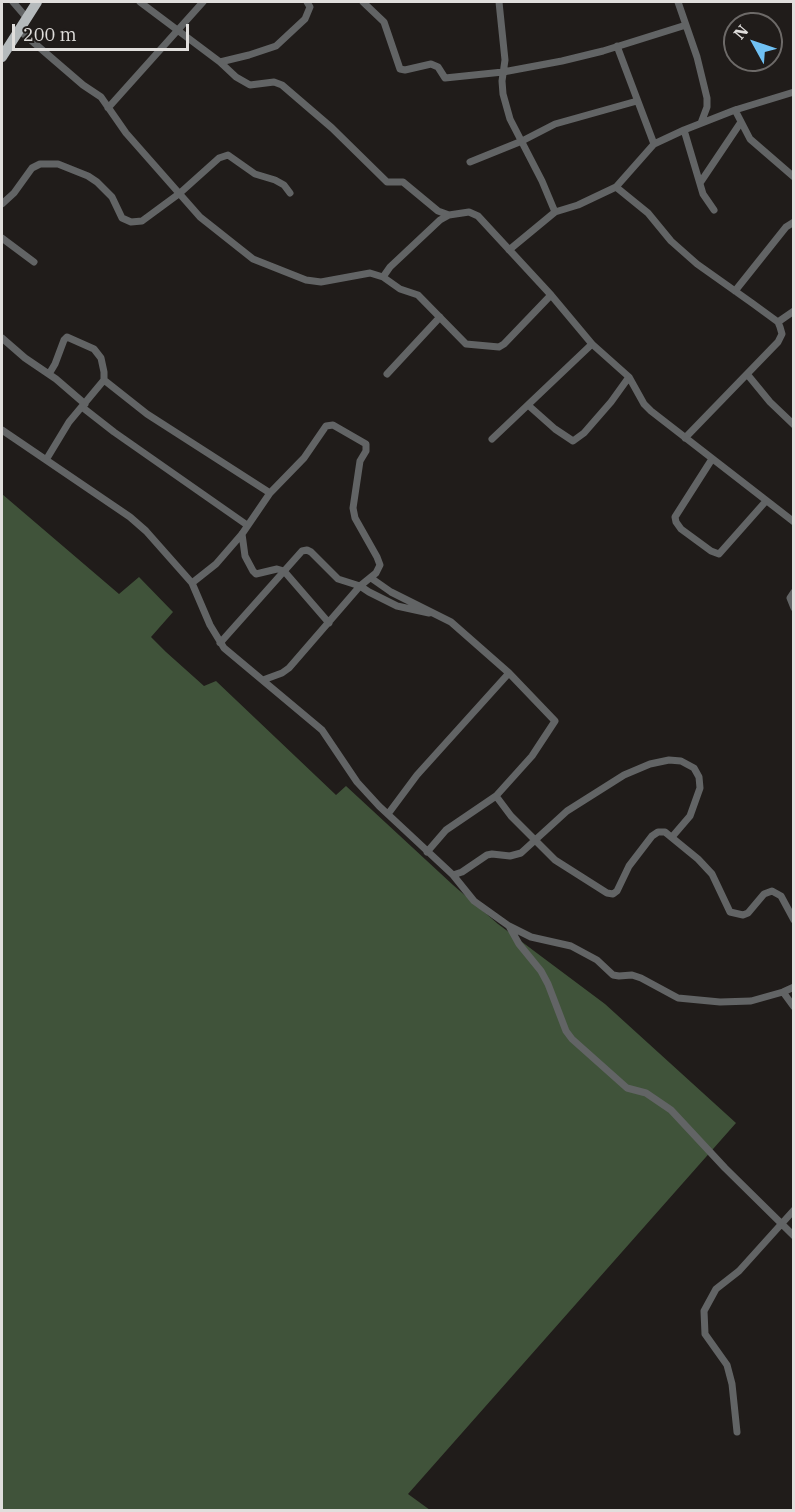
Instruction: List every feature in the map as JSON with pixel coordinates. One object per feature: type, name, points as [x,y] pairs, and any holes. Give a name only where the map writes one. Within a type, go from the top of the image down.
[{"type":"highway","points":[[2,57],[37,2]]},
{"type":"street","points":[[13,2],[26,17]]},
{"type":"street","points":[[140,2],[220,62],[236,77],[250,85],[274,82],[282,86],[332,128],[387,182],[399,180],[403,182],[438,211],[448,216]]},
{"type":"street","points":[[108,108],[203,2]]},
{"type":"street","points":[[220,62],[276,46],[305,19],[310,7],[307,2]]},
{"type":"street","points":[[363,2],[384,22],[400,69],[431,64],[438,67],[445,78],[503,72],[562,61],[686,25]]},
{"type":"street","points":[[499,2],[505,60],[503,94],[510,119],[555,212]]},
{"type":"street","points":[[678,2],[697,57],[707,98],[707,107],[701,123]]},
{"type":"street","points":[[18,29],[83,85],[101,97],[126,133],[200,217],[253,259],[306,280],[321,282],[370,273],[383,277],[400,289],[418,295],[466,344],[499,347],[509,340],[551,296]]},
{"type":"street","points":[[617,46],[654,144]]},
{"type":"street","points":[[508,250],[555,212],[578,205],[616,187],[654,144],[684,129],[735,110],[794,92]]},
{"type":"street","points":[[470,162],[522,141],[555,124],[637,102]]},
{"type":"street","points":[[735,110],[750,139],[794,177]]},
{"type":"street","points":[[700,183],[741,122]]},
{"type":"street","points":[[684,129],[703,194],[714,210]]},
{"type":"street","points":[[2,204],[14,193],[32,168],[46,163],[58,164],[88,176],[112,197],[122,218],[131,222],[142,221],[180,193],[219,158],[228,155],[255,174],[284,185],[290,193]]},
{"type":"street","points":[[616,187],[648,213],[670,241],[697,264],[778,322],[782,334],[781,338],[685,438]]},
{"type":"street","points":[[383,277],[390,267],[440,220],[469,212],[478,216],[592,344],[629,377],[645,404],[685,438],[794,522]]},
{"type":"street","points":[[735,291],[786,227],[794,222]]},
{"type":"street","points":[[2,238],[34,262]]},
{"type":"street","points":[[778,322],[794,311]]},
{"type":"street","points":[[387,374],[440,318]]},
{"type":"street","points":[[46,460],[69,422],[104,380],[104,372],[94,349],[67,337],[49,374]]},
{"type":"street","points":[[2,338],[25,358],[49,374],[114,432],[247,525]]},
{"type":"street","points":[[492,440],[592,344]]},
{"type":"street","points":[[747,374],[770,402],[794,425]]},
{"type":"street","points":[[528,405],[555,429],[573,441],[584,433],[629,377]]},
{"type":"street","points":[[104,380],[147,414],[270,493]]},
{"type":"street","points":[[192,583],[216,564],[242,534],[270,493],[304,458],[326,426],[330,424],[366,444],[366,452],[360,461],[353,508],[355,518],[380,565],[371,578],[360,586],[289,668],[263,680]]},
{"type":"street","points":[[2,430],[130,517],[146,531],[192,583],[220,643],[232,656],[322,730],[357,782],[453,875],[474,902],[509,926],[531,937],[571,946],[597,960],[613,975],[632,975],[641,978],[678,998],[720,1002],[751,1001],[794,987]]},
{"type":"street","points":[[712,459],[675,517],[681,529],[711,551],[719,554],[766,501]]},
{"type":"street","points":[[242,534],[245,556],[256,574],[277,569],[284,571],[329,623]]},
{"type":"street","points":[[220,643],[302,551],[307,550],[338,579],[360,586],[397,606],[435,614]]},
{"type":"street","points":[[371,578],[391,592],[451,622],[509,674],[555,721],[532,756],[496,796],[446,830],[427,852]]},
{"type":"street","points":[[794,592],[790,598],[794,608]]},
{"type":"street","points":[[388,814],[417,775],[509,674]]},
{"type":"street","points":[[453,875],[462,872],[488,855],[510,856],[521,853],[567,811],[624,775],[650,764],[669,760],[681,761],[694,768],[699,777],[700,788],[690,816],[672,837]]},
{"type":"street","points":[[496,796],[534,840],[565,867],[591,884],[613,894],[620,886],[635,856],[652,836],[658,832],[665,832],[698,859],[712,874],[730,912],[743,915],[748,913],[764,894],[772,891],[781,896],[794,920]]},
{"type":"street","points":[[509,926],[548,984],[566,1031],[572,1039],[627,1088],[646,1093],[671,1110],[725,1168],[794,1236]]},
{"type":"street","points":[[783,992],[794,1007]]},
{"type":"street","points":[[737,1432],[732,1384],[727,1365],[705,1334],[704,1311],[716,1289],[740,1271],[794,1210]]},
{"type":"green space","points":[[2,494],[119,594],[139,577],[173,612],[151,637],[166,652],[204,686],[216,681],[336,795],[346,786],[498,924],[605,1004],[736,1123],[408,1494],[430,1510],[2,1510]]}]
